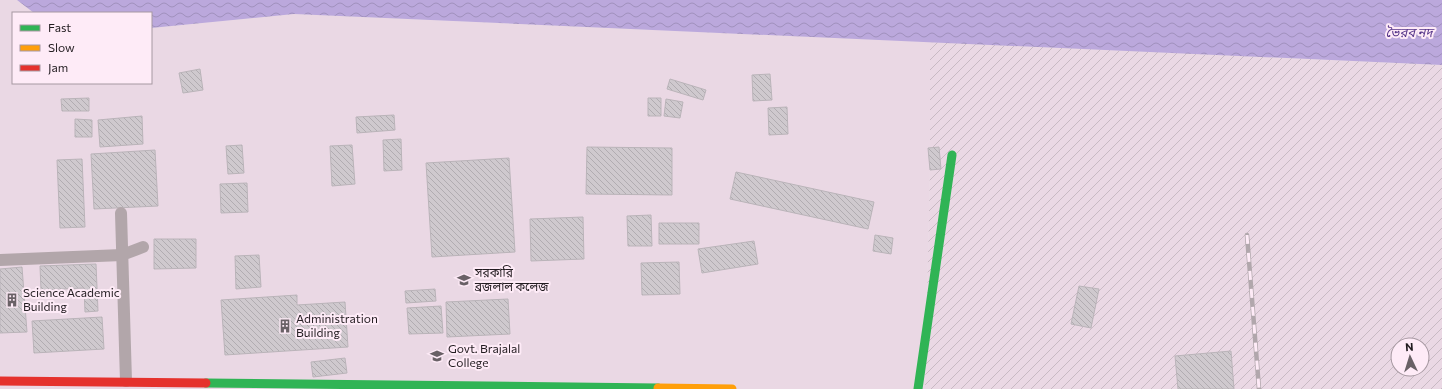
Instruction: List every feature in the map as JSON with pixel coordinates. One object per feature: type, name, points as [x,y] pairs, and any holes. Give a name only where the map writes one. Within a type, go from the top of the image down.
[{"type":"street","points":[[918,389],[952,155]]},
{"type":"street","points":[[0,381],[126,381],[732,389]]},
{"type":"lane","points":[[121,213],[126,381]]},
{"type":"lane","points":[[0,260],[122,255],[144,247]]},
{"type":"shaded area","name":"সরকারি ব্রজলাল কলেজ","points":[[0,0],[17,0],[33,12],[12,12],[12,84],[152,84],[152,28],[294,14],[930,42],[930,170],[925,389],[0,389]]},
{"type":"shaded area","points":[[930,42],[1442,65],[1442,389],[925,389],[930,170]]},
{"type":"water","name":"ভৈরব নদ","points":[[17,0],[1442,0],[1442,65],[294,14],[152,28],[152,12],[33,12]]},
{"type":"building","points":[[200,69],[203,90],[183,93],[179,73]]},
{"type":"building","points":[[770,74],[772,100],[753,101],[752,75]]},
{"type":"building","points":[[670,79],[706,90],[703,100],[667,89]]},
{"type":"building","points":[[89,98],[89,111],[62,111],[61,99]]},
{"type":"building","points":[[648,98],[661,98],[661,116],[648,116]]},
{"type":"building","points":[[666,99],[683,102],[680,118],[664,116]]},
{"type":"building","points":[[787,107],[788,134],[769,135],[768,108]]},
{"type":"building","points":[[394,115],[395,130],[357,133],[356,117]]},
{"type":"building","points":[[142,116],[143,144],[100,147],[98,120]]},
{"type":"building","points":[[75,119],[92,120],[92,137],[75,137]]},
{"type":"building","points":[[401,139],[402,170],[384,171],[383,140]]},
{"type":"building","points":[[242,145],[244,173],[228,174],[226,146]]},
{"type":"building","points":[[352,145],[355,184],[332,186],[330,146]]},
{"type":"building","points":[[587,147],[672,148],[672,195],[586,194]]},
{"type":"building","points":[[939,147],[941,169],[930,170],[928,148]]},
{"type":"building","points":[[155,150],[158,206],[94,209],[91,154]]},
{"type":"building","points":[[509,158],[515,252],[432,257],[426,163]]},
{"type":"building","points":[[82,159],[85,227],[60,228],[57,160]]},
{"type":"building","points":[[736,172],[874,202],[868,229],[730,199]]},
{"type":"building","points":[[247,183],[248,212],[221,213],[220,184]]},
{"type":"building","points":[[651,215],[652,246],[628,246],[627,216]]},
{"type":"building","points":[[583,217],[584,259],[531,261],[530,219]]},
{"type":"building","points":[[659,223],[699,223],[699,244],[659,244]]},
{"type":"building","points":[[875,235],[893,238],[891,254],[873,251]]},
{"type":"building","points":[[154,239],[196,239],[196,268],[154,269]]},
{"type":"building","points":[[754,241],[758,264],[702,273],[698,249]]},
{"type":"building","points":[[259,255],[261,287],[236,289],[235,256]]},
{"type":"building","points":[[679,262],[680,294],[642,295],[641,263]]},
{"type":"building","points":[[96,264],[98,311],[85,312],[84,288],[41,290],[40,266]]},
{"type":"building","name":"Science Academic Building","points":[[22,267],[27,332],[0,333],[0,269]]},
{"type":"building","points":[[1079,286],[1099,289],[1091,328],[1071,324]]},
{"type":"building","points":[[435,289],[436,301],[406,303],[405,291]]},
{"type":"building","name":"Administration Building","points":[[297,295],[297,305],[345,302],[348,347],[225,355],[221,300]]},
{"type":"building","points":[[508,299],[510,334],[447,337],[446,302]]},
{"type":"building","points":[[441,306],[443,333],[409,334],[407,308]]},
{"type":"building","points":[[102,317],[104,349],[34,353],[32,321]]},
{"type":"building","points":[[1231,351],[1234,389],[1178,389],[1175,356]]},
{"type":"building","points":[[345,358],[347,373],[313,377],[311,362]]},
{"type":"railway","points":[[1247,235],[1259,389]]},
{"type":"traffic: fast","points":[[918,389],[952,155]]},
{"type":"traffic: fast","points":[[206,383],[658,388]]},
{"type":"traffic: slow","points":[[658,388],[732,389]]},
{"type":"traffic: jam","points":[[0,381],[206,383]]},
{"type":"place","name":"সরকারি ব্রজলাল কলেজ","points":[[464,280]]},
{"type":"place","name":"Science Academic Building","points":[[12,300]]},
{"type":"place","name":"Administration Building","points":[[285,326]]},
{"type":"place","name":"Govt. Brajalal College","points":[[437,356]]}]
